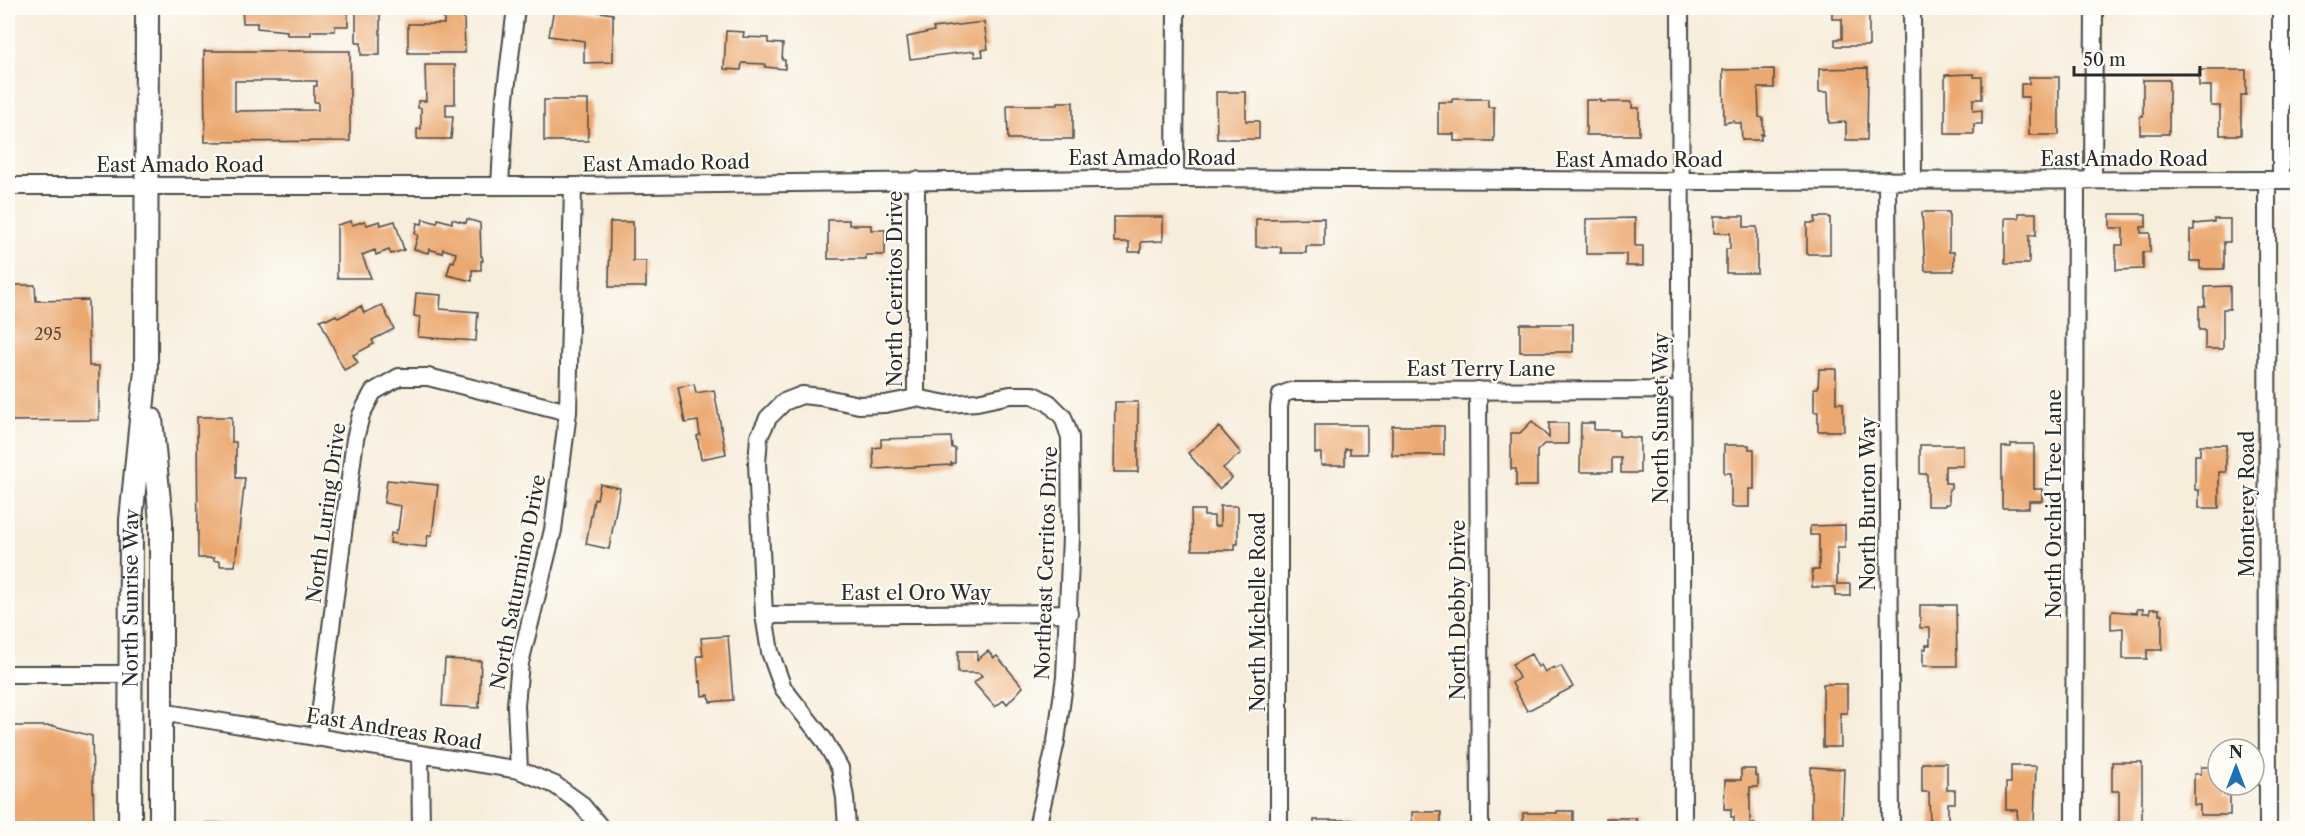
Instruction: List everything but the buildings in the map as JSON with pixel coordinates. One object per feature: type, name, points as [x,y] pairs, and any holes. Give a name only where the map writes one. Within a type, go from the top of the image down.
[{"type":"main road","name":"North Sunrise Way","points":[[130,828],[131,520],[146,370],[147,8]]},
{"type":"main road","name":"North Sunrise Way","points":[[146,370],[161,521],[161,828]]},
{"type":"main road","points":[[130,574],[145,616],[147,702],[150,709],[161,712]]},
{"type":"street","points":[[500,185],[505,98],[516,8]]},
{"type":"street","points":[[1175,178],[1176,8]]},
{"type":"street","name":"North Sunset Way","points":[[1680,8],[1683,828]]},
{"type":"street","points":[[1912,8],[1913,180]]},
{"type":"street","name":"North Orchid Tree Lane","points":[[2074,828],[2084,180],[2094,8]]},
{"type":"street","name":"Monterey Road","points":[[2268,828],[2282,180],[2281,8]]},
{"type":"street","name":"East Amado Road","points":[[8,186],[573,186],[1175,178],[1682,181],[2282,180]]},
{"type":"street","name":"North Cerritos Drive","points":[[916,180],[916,398]]},
{"type":"street","name":"North Burton Way","points":[[1887,180],[1891,828]]},
{"type":"street","name":"North Saturmino Drive","points":[[519,770],[516,705],[520,663],[554,530],[568,412],[573,186]]},
{"type":"street","name":"North Luring Drive","points":[[317,738],[355,439],[361,415],[373,392],[399,377],[428,377],[568,412]]},
{"type":"street","name":"North Debby Drive","points":[[1478,390],[1480,828]]},
{"type":"street","name":"East Terry Lane","points":[[1281,395],[1291,391],[1682,390]]},
{"type":"street","points":[[847,828],[840,768],[825,740],[783,688],[770,652],[764,615],[757,463],[759,437],[768,418],[784,402],[802,395],[859,405],[885,404],[916,398]]},
{"type":"street","name":"Northeast Cerritos Drive","points":[[916,398],[947,404],[977,402],[1010,395],[1033,395],[1049,403],[1064,417],[1070,437],[1069,614],[1065,677],[1056,741],[1037,828]]},
{"type":"street","name":"North Michelle Road","points":[[1279,828],[1279,407],[1281,395]]},
{"type":"street","name":"East el Oro Way","points":[[764,615],[1069,614]]},
{"type":"street","points":[[8,674],[130,674]]},
{"type":"street","name":"East Andreas Road","points":[[161,712],[519,770],[555,785],[580,803],[601,828]]},
{"type":"street","points":[[420,754],[421,828]]}]
